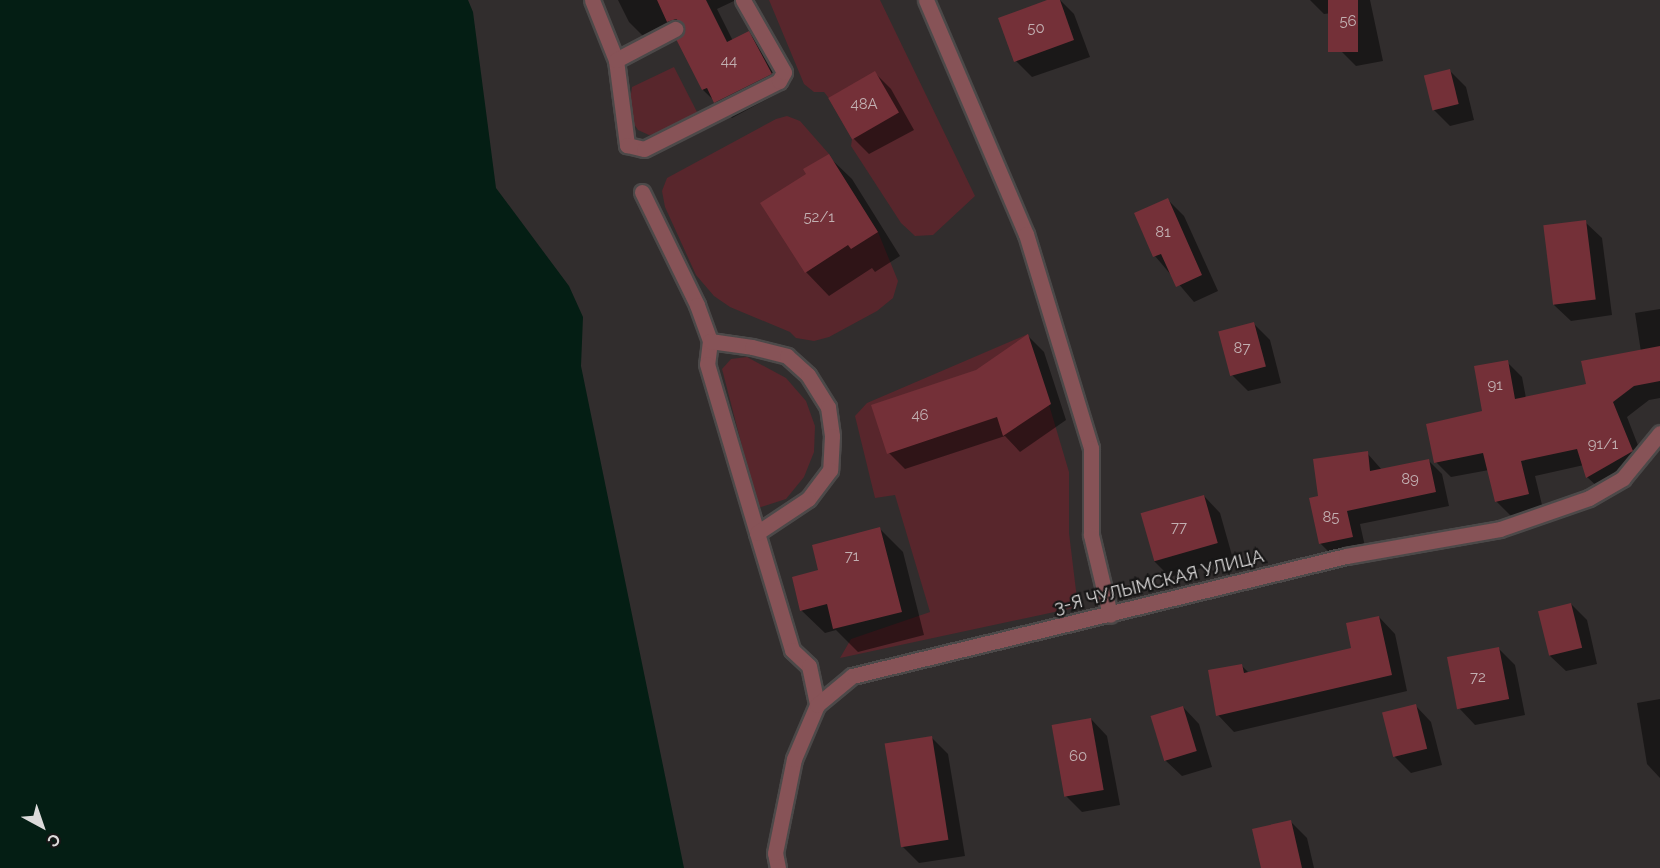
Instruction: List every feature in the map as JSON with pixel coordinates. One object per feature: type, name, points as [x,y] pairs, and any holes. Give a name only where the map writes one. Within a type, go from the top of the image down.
[{"type":"street","points":[[592,0],[616,60],[627,145],[644,149],[779,81],[784,72],[743,0]]},
{"type":"street","points":[[926,0],[1026,234],[1091,448],[1090,535],[1110,615]]},
{"type":"street","points":[[616,60],[675,29]]},
{"type":"street","points":[[642,192],[697,305],[710,340],[707,364],[792,650],[809,666],[817,705]]},
{"type":"street","points":[[710,340],[752,346],[787,356],[808,375],[828,407],[832,436],[830,470],[808,499],[757,533]]},
{"type":"street","name":"3-Я ЧУЛЫМСКАЯ УЛИЦА","points":[[778,868],[775,853],[794,759],[817,705],[852,676],[1346,556],[1500,529],[1589,498],[1623,477],[1660,433]]},
{"type":"shaded area","points":[[0,0],[468,0],[473,12],[496,188],[569,286],[583,317],[581,366],[684,868],[0,868]]},
{"type":"shaded area","points":[[769,0],[880,0],[975,196],[933,235],[915,236],[901,223],[851,146],[852,139],[828,97],[824,92],[814,92],[804,84]]},
{"type":"shaded area","points":[[674,67],[697,112],[658,134],[649,135],[638,130],[628,115],[632,87]]},
{"type":"shaded area","points":[[787,116],[800,121],[829,154],[878,232],[898,281],[893,298],[877,311],[829,337],[814,341],[796,338],[790,332],[730,307],[714,296],[696,275],[665,207],[662,191],[667,178],[776,119]]},
{"type":"shaded area","points":[[1028,334],[1069,472],[1069,533],[1078,607],[840,658],[851,639],[930,612],[895,495],[875,498],[855,416],[867,403]]},
{"type":"shaded area","points":[[747,357],[786,378],[806,401],[815,426],[814,452],[804,477],[786,499],[758,508],[722,369],[731,359]]},
{"type":"building","points":[[657,0],[706,0],[727,42],[749,31],[772,74],[714,103],[707,88],[702,90],[676,39],[683,34],[683,24],[676,19],[667,22]]},
{"type":"building","points":[[1047,0],[1060,0],[1074,40],[1014,62],[998,18]]},
{"type":"building","points":[[1328,0],[1358,0],[1358,52],[1328,52]]},
{"type":"building","points":[[1450,69],[1459,104],[1433,110],[1424,76]]},
{"type":"building","points":[[875,71],[899,113],[852,140],[828,98]]},
{"type":"building","points":[[829,154],[878,232],[851,249],[848,245],[805,273],[760,203],[806,174],[803,169]]},
{"type":"building","points":[[1168,198],[1202,275],[1176,287],[1161,254],[1153,257],[1134,213]]},
{"type":"building","points":[[1586,220],[1596,299],[1553,305],[1543,225]]},
{"type":"building","points":[[1254,322],[1266,366],[1230,376],[1218,332]]},
{"type":"building","points":[[1028,334],[1051,404],[1003,436],[997,417],[887,454],[871,405],[976,370]]},
{"type":"building","points":[[1660,346],[1660,381],[1634,386],[1613,402],[1633,451],[1586,478],[1577,449],[1521,461],[1529,494],[1495,502],[1483,453],[1434,463],[1426,424],[1482,411],[1474,366],[1508,360],[1515,399],[1586,384],[1581,361]]},
{"type":"building","points":[[1368,451],[1370,471],[1429,459],[1436,492],[1347,511],[1353,537],[1319,544],[1309,498],[1318,496],[1313,459]]},
{"type":"building","points":[[1204,495],[1218,543],[1154,561],[1141,513]]},
{"type":"building","points":[[880,527],[902,612],[833,629],[827,604],[800,611],[792,577],[818,570],[812,545]]},
{"type":"building","points":[[1571,603],[1582,648],[1549,656],[1538,611]]},
{"type":"building","points":[[1379,616],[1392,675],[1216,716],[1208,670],[1242,664],[1244,673],[1351,648],[1346,623]]},
{"type":"building","points":[[1499,647],[1509,699],[1457,709],[1447,657]]},
{"type":"building","points":[[1416,704],[1427,749],[1393,757],[1382,712]]},
{"type":"building","points":[[1183,706],[1197,751],[1164,761],[1150,716]]},
{"type":"building","points":[[1091,718],[1104,790],[1064,797],[1052,725]]},
{"type":"building","points":[[932,736],[948,840],[901,847],[885,744]]},
{"type":"building","points":[[1291,820],[1302,868],[1261,868],[1252,829]]}]
